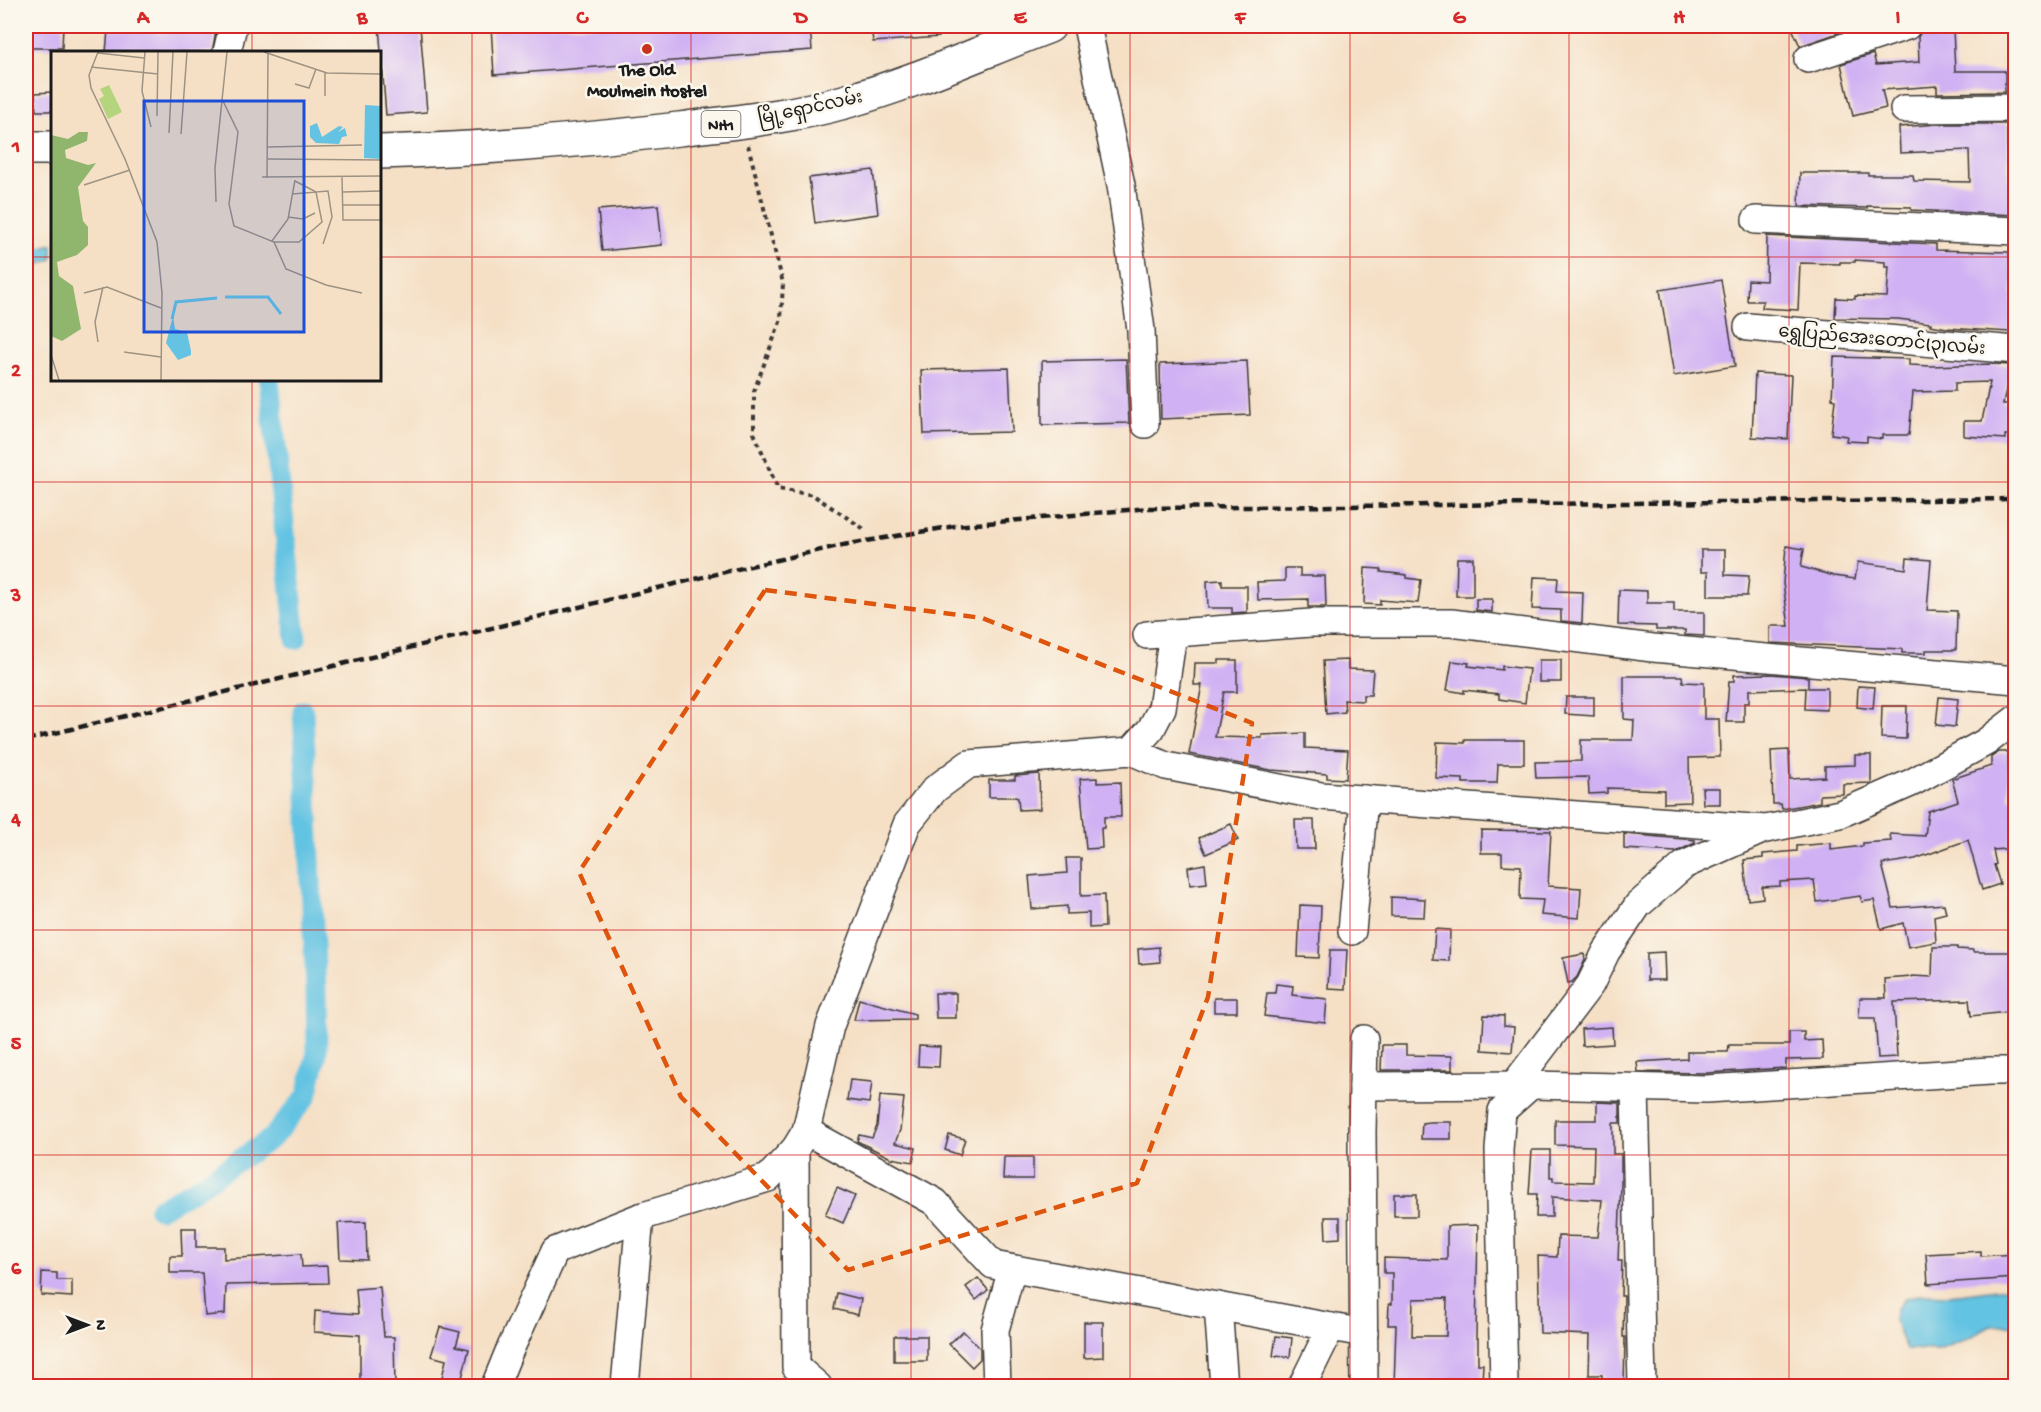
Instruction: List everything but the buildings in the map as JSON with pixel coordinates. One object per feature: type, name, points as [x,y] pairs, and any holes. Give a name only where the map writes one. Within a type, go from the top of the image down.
[{"type":"highway","name":"မြို့ရှောင်လမ်း","points":[[381,152],[472,149],[629,135],[741,121],[843,103],[895,87],[1049,26]]},
{"type":"highway","points":[[26,148],[51,148]]},
{"type":"street","points":[[227,51],[233,26]]},
{"type":"street","points":[[1087,26],[1121,185],[1141,330],[1145,424]]},
{"type":"street","points":[[1808,59],[1907,26]]},
{"type":"street","points":[[1904,110],[2016,108]]},
{"type":"street","points":[[1756,220],[2016,231]]},
{"type":"street","name":"ရွှေပြည်အေးတောင်(၃)လမ်း","points":[[1748,327],[2016,351]]},
{"type":"street","points":[[1131,751],[1151,729],[1162,708],[1160,634],[1311,623],[1451,623],[1653,648],[2016,680]]},
{"type":"street","points":[[1504,1386],[1499,1150],[1502,1111],[1590,985],[1606,952],[1638,905],[1684,865],[1766,829],[1840,814],[1891,792],[1986,742],[2016,719]]},
{"type":"street","points":[[818,1386],[796,1367],[800,1140],[830,1026],[907,824],[935,789],[969,764],[1131,751],[1166,766],[1321,796],[1766,829]]},
{"type":"street","points":[[1352,932],[1364,799]]},
{"type":"street","points":[[1364,1039],[1365,1386]]},
{"type":"street","points":[[1363,1086],[1522,1085],[1707,1089],[2016,1071]]},
{"type":"street","points":[[1635,1089],[1642,1386]]},
{"type":"street","points":[[495,1386],[555,1251],[640,1217],[768,1178],[800,1140]]},
{"type":"street","points":[[800,1140],[935,1202],[993,1265],[1364,1333]]},
{"type":"street","points":[[625,1386],[640,1217]]},
{"type":"street","points":[[997,1386],[995,1330],[1012,1269]]},
{"type":"street","points":[[1218,1306],[1224,1386]]},
{"type":"street","points":[[1302,1386],[1331,1327]]},
{"type":"path","points":[[741,121],[783,283],[781,319],[754,392],[754,433],[778,489],[813,495],[867,531]]},
{"type":"highlighted area","points":[[765,590],[982,618],[1252,723],[1208,997],[1137,1183],[848,1270],[681,1097],[579,872]]},
{"type":"water","points":[[26,244],[42,247],[51,244],[51,259],[26,270]]},
{"type":"water","points":[[2006,1288],[2015,1291],[2015,1325],[1991,1326],[1938,1350],[1906,1349],[1894,1320],[1896,1309],[1906,1298],[1922,1294],[1949,1295]]},
{"type":"waterway","points":[[269,381],[296,639]]},
{"type":"waterway","points":[[159,1209],[197,1188],[272,1138],[307,1096],[317,1052],[303,711]]},
{"type":"railway","points":[[26,740],[733,570],[843,545],[955,526],[1148,508],[2016,499]]},
{"type":"place","name":"The Old Moulmein Hostel","points":[[647,49]]}]
